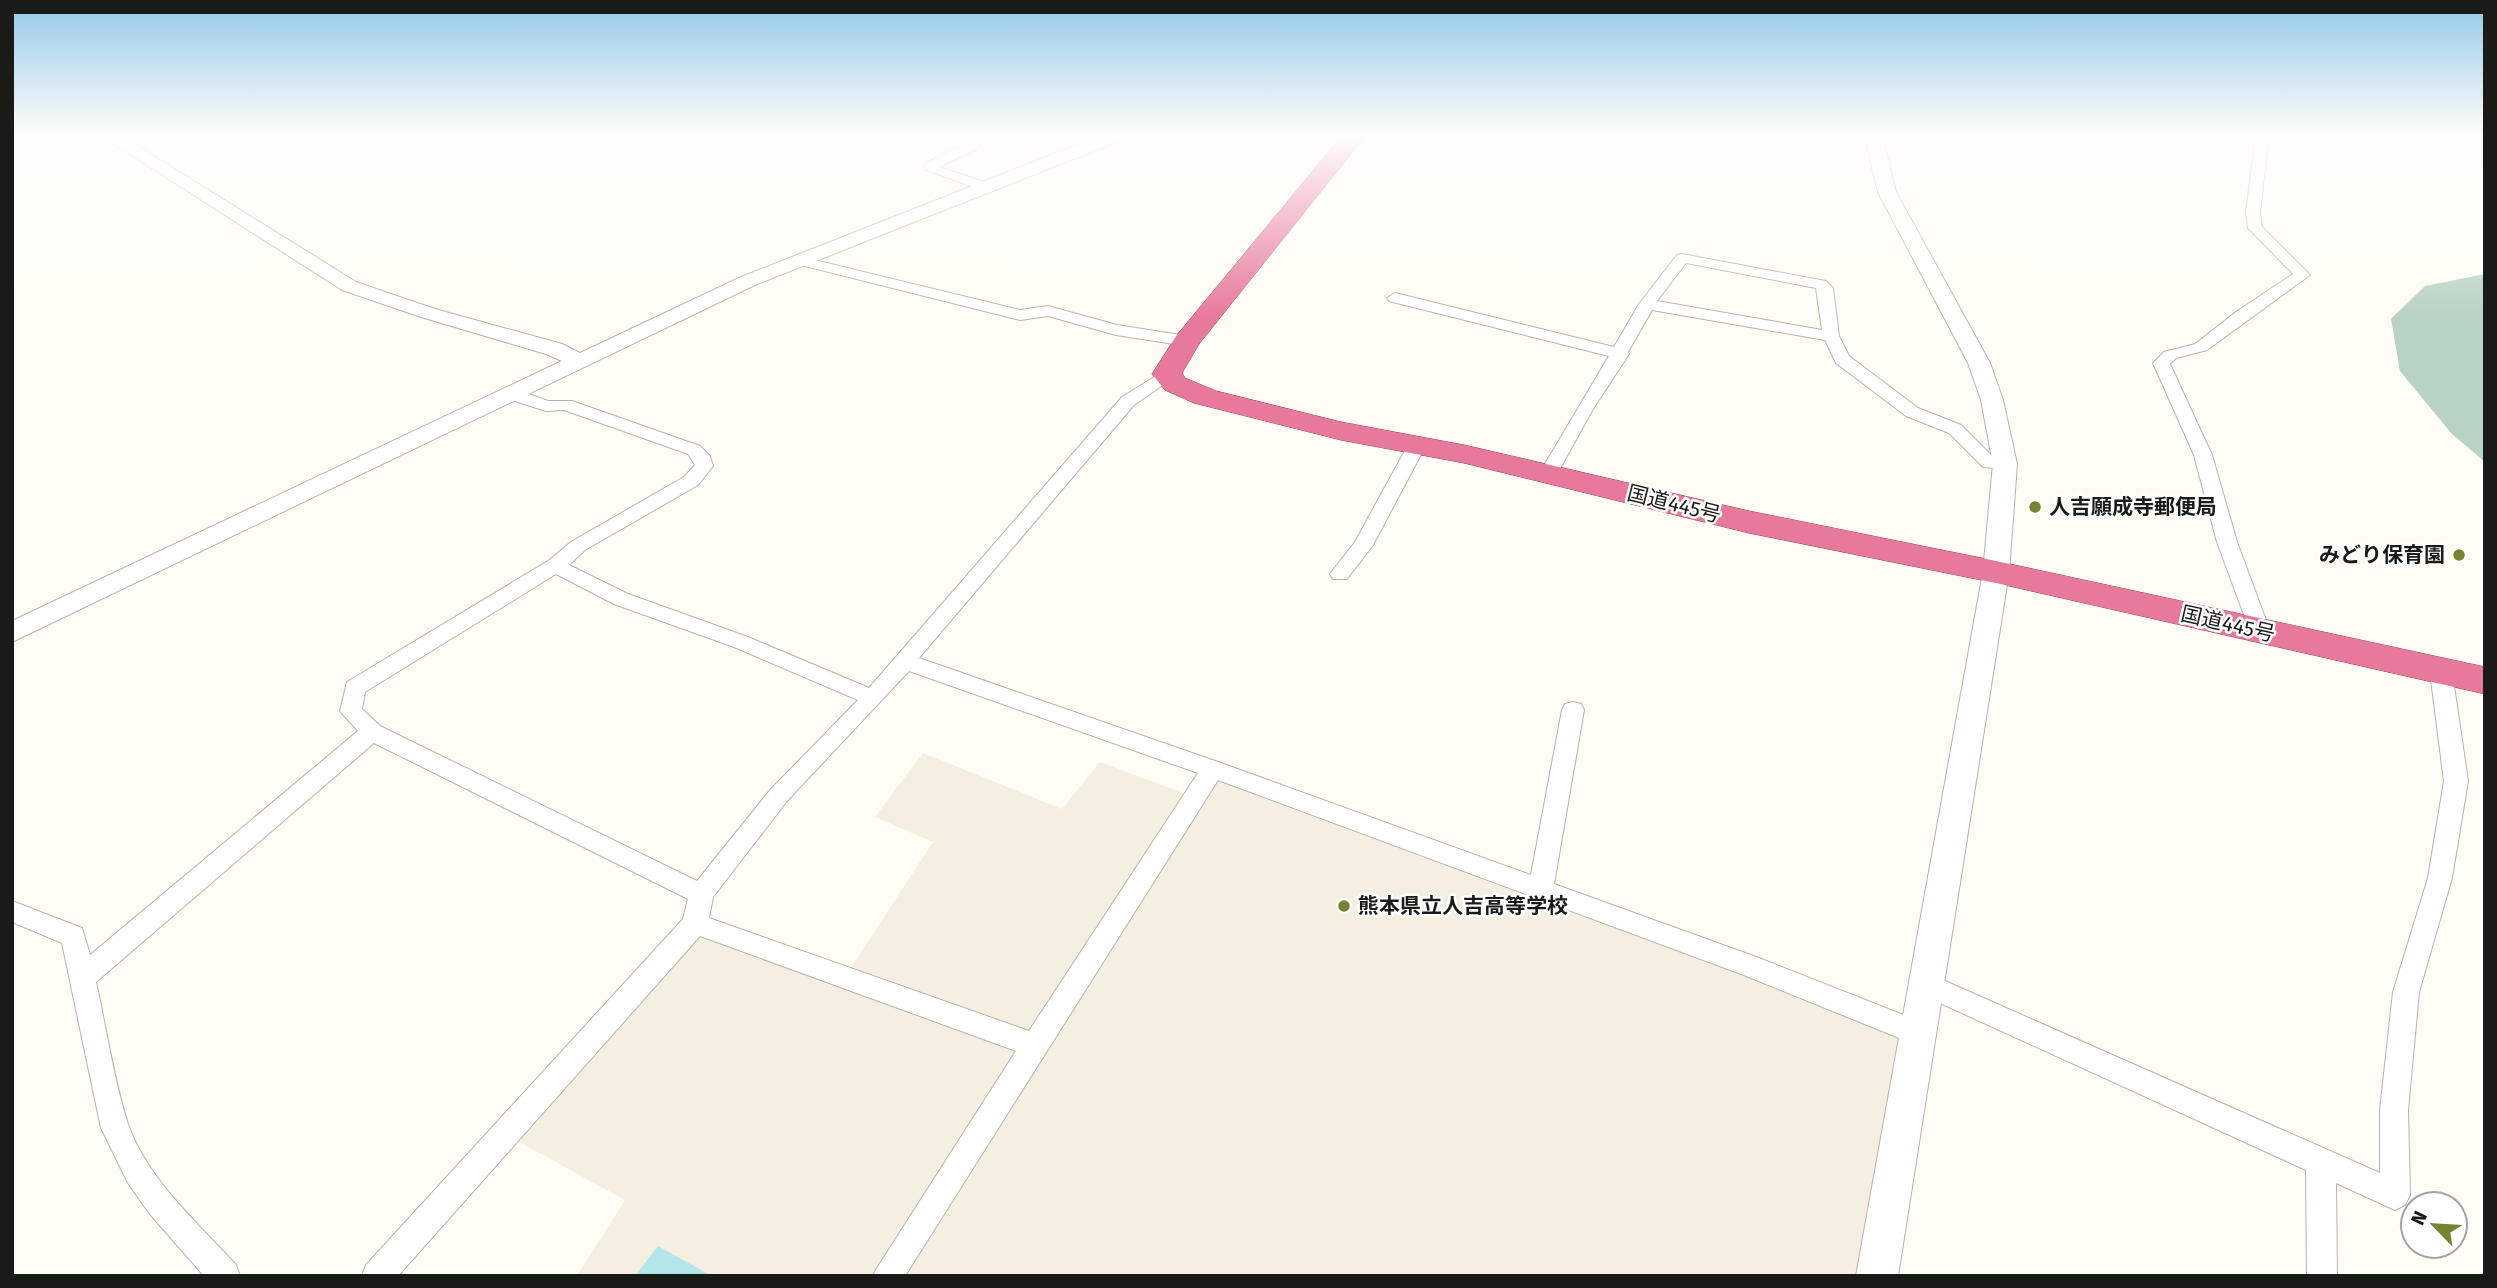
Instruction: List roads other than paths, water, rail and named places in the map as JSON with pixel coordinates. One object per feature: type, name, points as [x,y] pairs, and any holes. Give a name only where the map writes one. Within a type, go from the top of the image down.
[{"type":"highway","points":[[1167,374],[1187,341],[1306,195]]},
{"type":"highway","name":"国道445号","points":[[1167,374],[1175,384],[1205,397],[1341,431],[1417,445],[1749,522],[1996,572],[2485,681]]},
{"type":"street","points":[[204,195],[349,286],[428,313],[554,349],[579,361]]},
{"type":"street","points":[[12,633],[579,361],[798,260],[965,195]]},
{"type":"street","points":[[1877,1276],[1996,572],[2005,464],[1992,400],[1979,363],[1888,195]]},
{"type":"street","points":[[2255,195],[2255,228],[2302,275],[2242,315],[2201,347],[2171,355],[2161,363],[2203,456],[2227,541],[2260,631]]},
{"type":"street","points":[[1548,474],[1568,433],[1621,354],[1647,304],[1682,258],[1821,284],[1825,288],[1831,336],[1842,359],[1912,412],[1955,429],[1989,463],[2005,464]]},
{"type":"street","points":[[798,260],[1020,315],[1048,311],[1116,330],[1187,341]]},
{"type":"street","points":[[1395,298],[1621,354]]},
{"type":"street","points":[[1647,304],[1831,336]]},
{"type":"street","points":[[377,1276],[695,924],[701,894],[779,795],[873,698],[1128,401],[1167,374]]},
{"type":"street","points":[[512,394],[546,406],[566,405],[694,450],[701,456],[704,466],[691,481],[578,545],[555,566],[355,688],[351,711],[372,732],[701,894]]},
{"type":"street","points":[[1340,573],[1363,545],[1417,445]]},
{"type":"street","points":[[555,566],[621,599],[741,642],[873,698]]},
{"type":"street","points":[[904,661],[1213,769],[1750,966],[1919,1034]]},
{"type":"street","points":[[1927,985],[2395,1195],[2394,1110],[2406,992],[2440,878],[2456,781],[2441,672]]},
{"type":"street","points":[[1541,890],[1573,709]]},
{"type":"street","points":[[82,978],[372,732]]},
{"type":"street","points":[[887,1276],[1213,769]]},
{"type":"street","points":[[12,911],[73,936],[114,1128],[138,1173],[160,1203],[225,1276]]},
{"type":"street","points":[[695,924],[1034,1045]]},
{"type":"street","points":[[2322,1164],[2322,1276]]},
{"type":"water","points":[[658,1246],[712,1276],[635,1276]]},
{"type":"place","name":"人吉願成寺郵便局","points":[[2035,507]]},
{"type":"place","name":"みどり保育園","points":[[2459,555]]},
{"type":"place","name":"熊本県立人吉高等学校","points":[[1344,906]]}]
